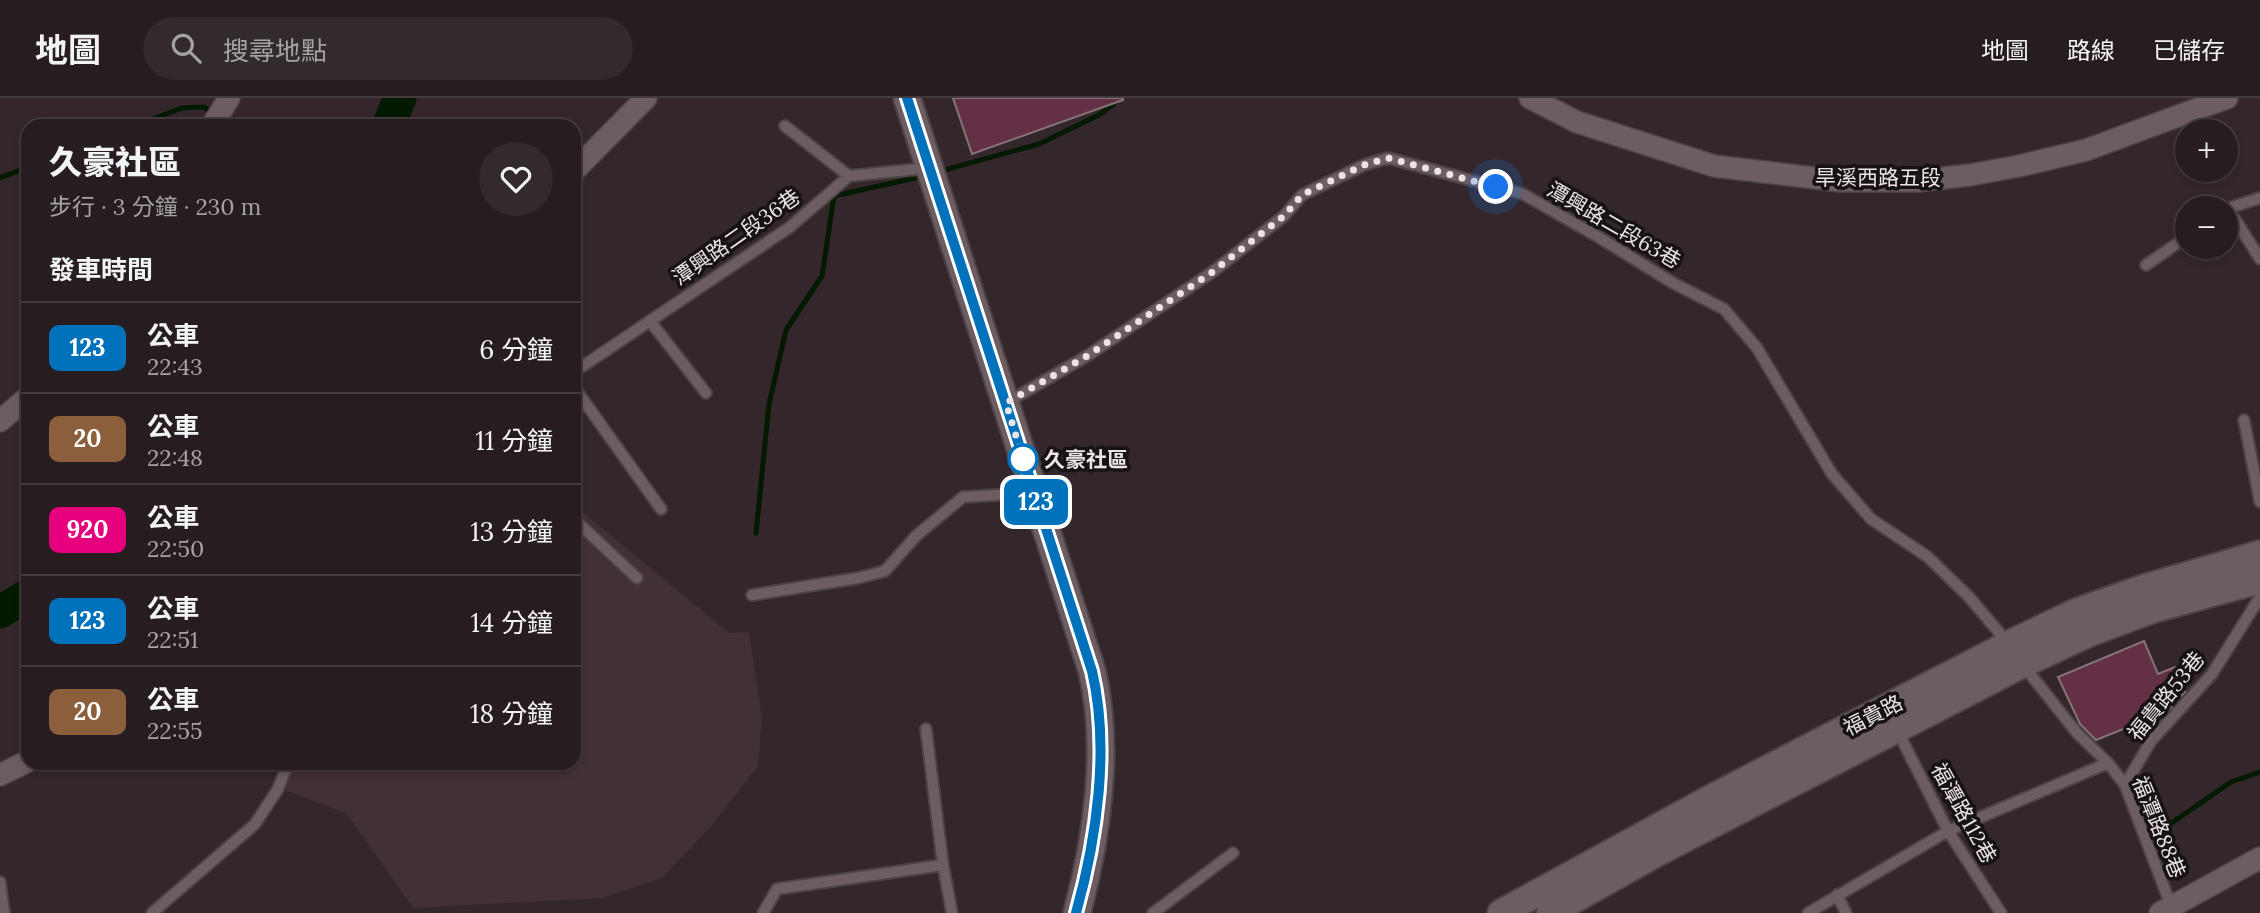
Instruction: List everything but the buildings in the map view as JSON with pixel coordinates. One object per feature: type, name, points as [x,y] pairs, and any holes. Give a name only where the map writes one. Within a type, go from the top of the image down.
[{"type":"street","points":[[216,119],[229,98]]},
{"type":"street","points":[[581,164],[646,98]]},
{"type":"street","points":[[907,98],[1092,671],[1098,697],[1098,797],[1094,834],[1076,913]]},
{"type":"street","name":"旱溪西路五段","points":[[1530,98],[1577,122],[1714,166],[1840,181],[1917,181],[2019,166],[2086,150],[2227,98]]},
{"type":"street","points":[[0,421],[21,403]]},
{"type":"street","name":"福貴路","points":[[1550,913],[1582,901],[1657,853],[1897,729],[2016,654],[2076,612],[2144,588],[2260,554]]},
{"type":"street","name":"福貴路","points":[[1501,913],[1717,795],[2016,654],[2092,632],[2154,609],[2260,580]]},
{"type":"street","points":[[0,775],[21,764]]},
{"type":"street","points":[[2168,911],[2260,858]]},
{"type":"lane","points":[[785,126],[849,176],[931,168]]},
{"type":"lane","name":"潭興路二段63巷","points":[[1006,403],[1087,356],[1211,273],[1284,216],[1302,195],[1364,165],[1388,158],[1522,194],[1724,310],[1757,348],[1832,474],[1871,519],[1928,557],[1969,597],[2077,733],[2108,763]]},
{"type":"lane","name":"潭興路二段36巷","points":[[581,367],[790,227],[849,176]]},
{"type":"lane","points":[[2238,205],[2260,198]]},
{"type":"lane","points":[[2238,225],[2260,259]]},
{"type":"lane","points":[[2146,265],[2175,245]]},
{"type":"lane","points":[[650,321],[706,393]]},
{"type":"lane","points":[[581,397],[661,509]]},
{"type":"lane","points":[[2244,420],[2260,502]]},
{"type":"lane","points":[[752,595],[885,571],[916,536],[963,497],[1033,493]]},
{"type":"lane","points":[[581,526],[636,578]]},
{"type":"lane","name":"福貴路53巷","points":[[2125,785],[2151,741],[2212,674],[2260,597]]},
{"type":"lane","points":[[926,729],[943,865],[952,913]]},
{"type":"lane","name":"福潭路112巷","points":[[1897,729],[1948,831],[2001,913]]},
{"type":"lane","points":[[1808,913],[1948,831],[2108,763]]},
{"type":"lane","name":"福潭路88巷","points":[[2108,763],[2125,785],[2168,911]]},
{"type":"lane","points":[[152,913],[255,824],[278,789],[285,770]]},
{"type":"lane","points":[[1153,913],[1233,853]]},
{"type":"lane","points":[[763,913],[777,889],[943,865]]},
{"type":"lane","points":[[0,882],[4,913]]},
{"type":"lane","points":[[1837,895],[1846,913]]},
{"type":"shaded area","points":[[581,511],[729,633],[749,632],[762,718],[758,766],[712,825],[662,878],[602,898],[413,908],[347,814],[275,786],[281,770],[581,770]]},
{"type":"waterway","points":[[391,119],[400,98]]},
{"type":"waterway","points":[[937,172],[1039,144],[1099,115],[1114,104],[1117,98]]},
{"type":"waterway","points":[[153,119],[182,108],[204,107],[212,114]]},
{"type":"waterway","points":[[0,178],[21,170]]},
{"type":"waterway","points":[[756,533],[769,404],[786,330],[822,276],[834,196],[924,176]]},
{"type":"waterway","points":[[0,612],[21,599]]},
{"type":"waterway","points":[[2170,824],[2231,782],[2260,772]]},
{"type":"bus line","name":"123","points":[[907,98],[1092,671],[1098,697],[1098,797],[1094,834],[1076,913]]},
{"type":"place","name":"久豪社區","points":[[1023,459]]},
{"type":"route","points":[[1023,459],[1006,403],[1087,356],[1211,273],[1284,216],[1302,195],[1364,165],[1388,158],[1496,187]]}]
